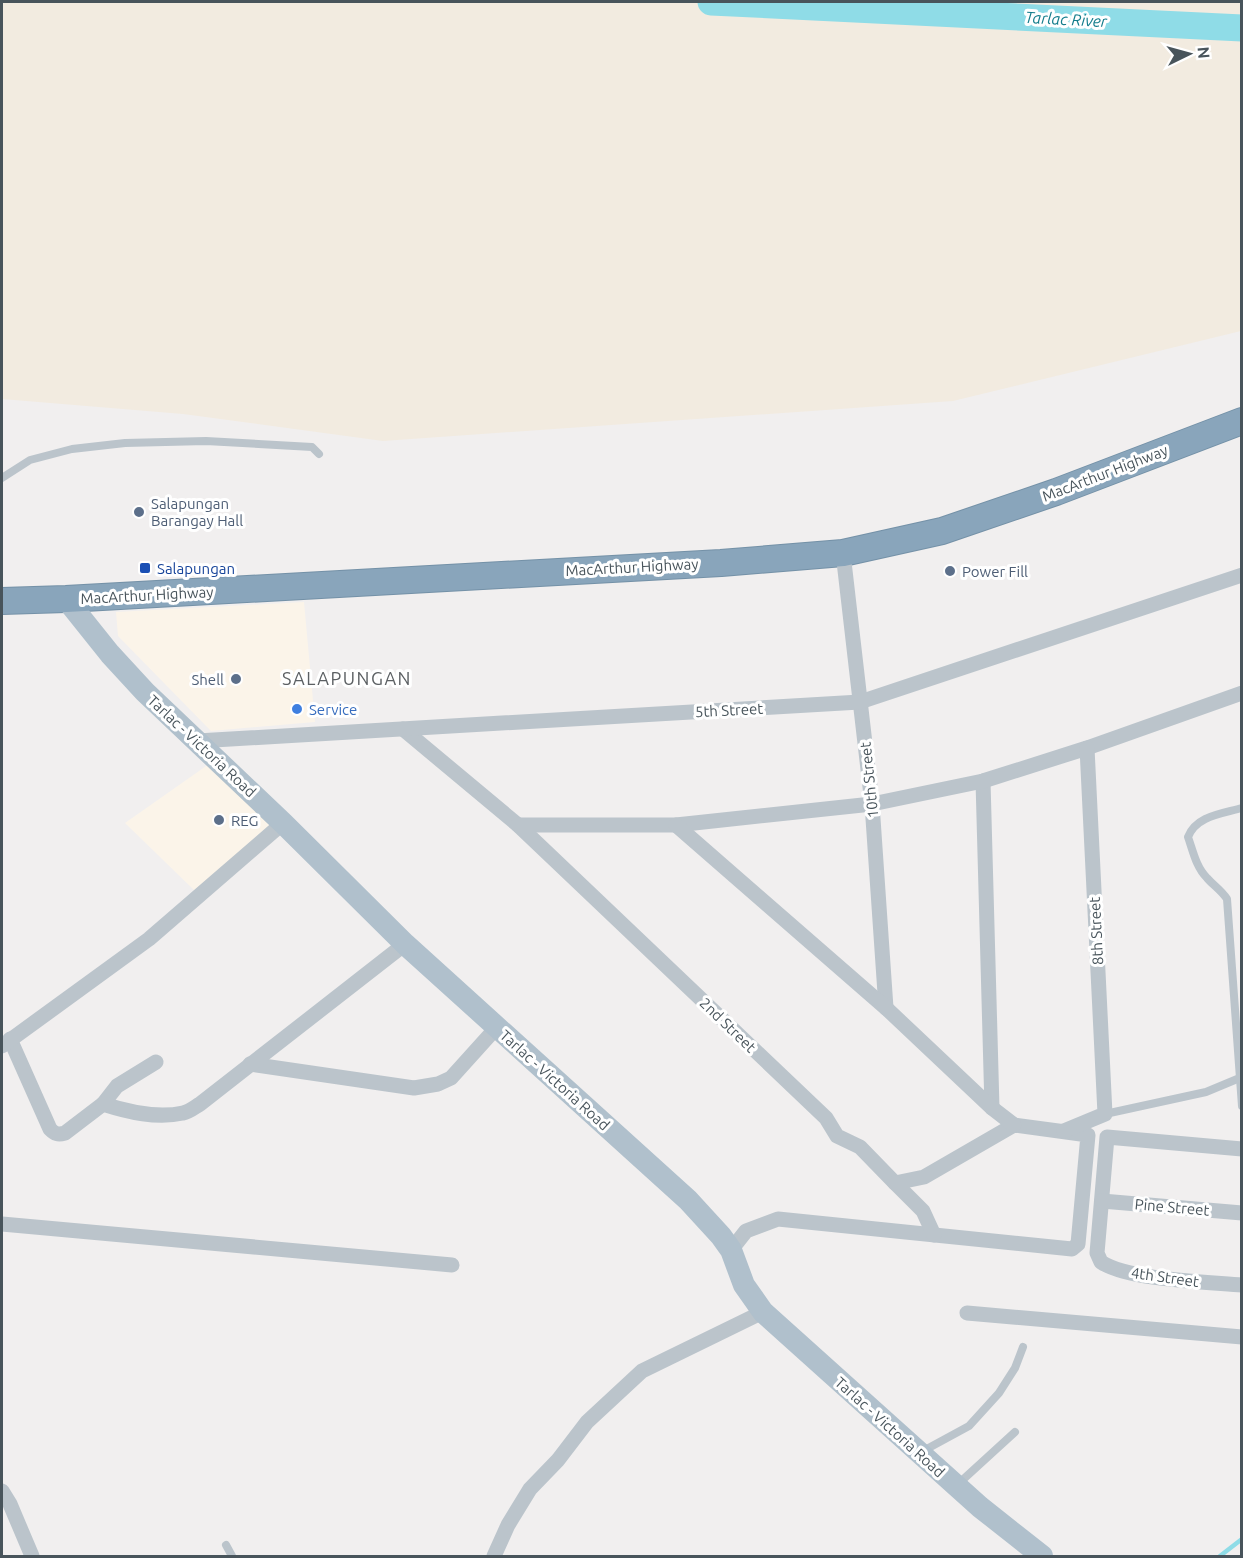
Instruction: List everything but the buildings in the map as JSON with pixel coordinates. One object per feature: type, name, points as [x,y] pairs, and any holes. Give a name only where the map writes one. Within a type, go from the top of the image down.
[{"type":"highway","name":"MacArthur Highway","points":[[2,601],[721,563],[843,553],[942,531],[1056,492],[1242,421]]},
{"type":"main road","name":"Tarlac - Victoria Road","points":[[66,599],[129,676],[283,822],[405,944],[688,1200],[731,1250],[744,1285],[763,1312],[956,1486],[1042,1557]]},
{"type":"street","name":"10th Street","points":[[843,553],[872,804],[886,1008]]},
{"type":"street","name":"5th Street","points":[[196,741],[860,702],[1242,575]]},
{"type":"street","points":[[518,825],[676,825],[872,804],[983,781],[1087,748],[1242,693]]},
{"type":"street","name":"2nd Street","points":[[403,729],[518,825],[826,1118],[837,1136],[861,1147],[923,1211],[934,1235]]},
{"type":"street","name":"8th Street","points":[[1087,748],[1105,1114]]},
{"type":"street","points":[[983,781],[992,1108]]},
{"type":"street","points":[[156,1062],[117,1086],[103,1104],[59,1134],[50,1129],[6,1042],[149,939],[283,822]]},
{"type":"street","points":[[676,825],[886,1008],[992,1108],[1014,1125],[1088,1135],[1078,1244],[1072,1249],[778,1219],[746,1231],[731,1250]]},
{"type":"street","points":[[103,1104],[147,1114],[185,1113],[200,1104],[405,944]]},
{"type":"street","points":[[250,1064],[414,1088],[438,1084],[451,1078],[497,1027]]},
{"type":"street","points":[[1062,1131],[1105,1114]]},
{"type":"street","points":[[895,1183],[924,1177],[1014,1125]]},
{"type":"street","points":[[1102,1201],[1107,1137],[1242,1149]]},
{"type":"street","name":"Pine Street","points":[[1102,1201],[1242,1214]]},
{"type":"street","name":"4th Street","points":[[1102,1201],[1097,1253],[1101,1262],[1116,1269],[1159,1278],[1242,1285]]},
{"type":"street","points":[[2,1224],[452,1265]]},
{"type":"street","points":[[494,1557],[508,1525],[530,1489],[558,1460],[587,1422],[642,1371],[763,1312]]},
{"type":"street","points":[[967,1313],[1242,1337]]},
{"type":"street","points":[[2,1491],[10,1504],[32,1557]]},
{"type":"lane","points":[[2,478],[30,460],[72,449],[125,443],[206,441],[312,447],[319,454]]},
{"type":"lane","points":[[1242,808],[1203,819],[1192,826],[1188,837],[1198,866],[1207,878],[1220,888],[1227,899],[1242,1106]]},
{"type":"lane","points":[[1105,1114],[1206,1092],[1240,1078]]},
{"type":"lane","points":[[920,1454],[969,1426],[999,1393],[1015,1368],[1023,1347]]},
{"type":"lane","points":[[956,1486],[1015,1432]]},
{"type":"lane","points":[[226,1545],[232,1557]]},
{"type":"shaded area","name":"Shell","points":[[304,602],[315,722],[211,731],[118,636],[116,612]]},
{"type":"shaded area","points":[[209,764],[274,829],[195,891],[125,823]]},
{"type":"sand","points":[[2,2],[1241,2],[1241,331],[953,401],[383,441],[183,414],[2,399]]},
{"type":"waterway","name":"Tarlac River","points":[[711,2],[1242,28]]},
{"type":"waterway","points":[[1220,1556],[1242,1539]]},
{"type":"place","name":"Salapungan Barangay Hall","points":[[139,512]]},
{"type":"place","name":"Salapungan","points":[[145,568]]},
{"type":"place","name":"Power Fill","points":[[950,571]]},
{"type":"place","name":"Shell","points":[[236,679]]},
{"type":"place","name":"Service","points":[[297,709]]},
{"type":"place","name":"REG","points":[[219,820]]},
{"type":"district","name":"SALAPUNGAN","points":[[347,678]]}]
